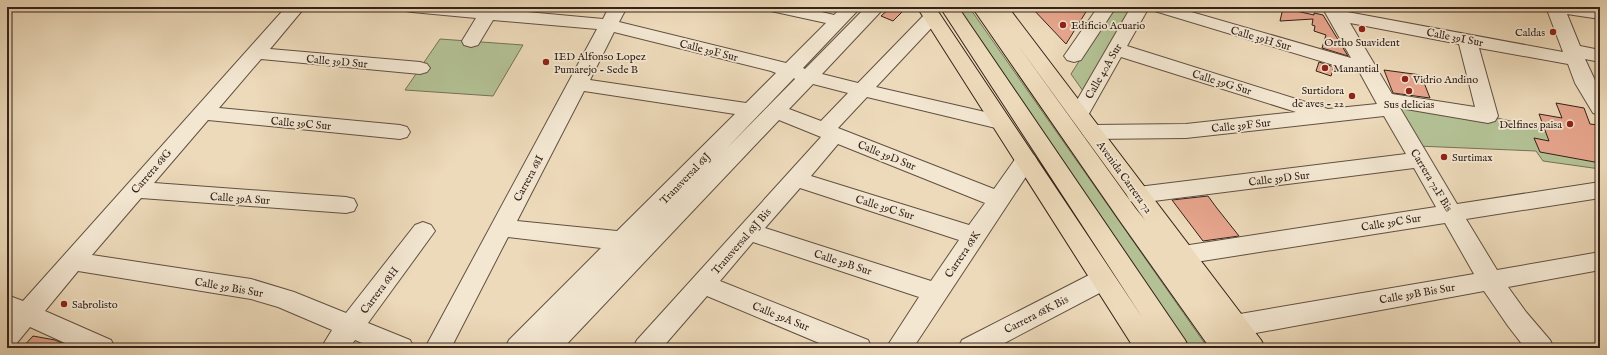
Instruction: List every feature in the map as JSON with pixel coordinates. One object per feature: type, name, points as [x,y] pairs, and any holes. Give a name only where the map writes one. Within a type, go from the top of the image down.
[{"type":"highway","name":"Avenida Carrera 72","points":[[981,7],[1133,205],[1230,337],[1252,348]]},
{"type":"highway","name":"Avenida Carrera 72","points":[[999,7],[1092,132],[1133,205],[1183,254],[1230,337]]},
{"type":"highway","points":[[936,10],[988,65],[1176,348]]},
{"type":"highway","points":[[936,10],[985,99],[1026,160],[1102,280],[1148,348]]},
{"type":"highway","points":[[985,99],[988,65]]},
{"type":"street","name":"Carrera 68G","points":[[7,336],[16,310],[72,261],[296,7]]},
{"type":"street","name":"Calle 39F Sur","points":[[412,7],[488,14],[613,16],[799,74],[1000,122]]},
{"type":"street","points":[[777,7],[845,14]]},
{"type":"street","name":"Transversal 68J","points":[[518,348],[751,110],[799,74],[876,7]]},
{"type":"street","points":[[1074,56],[1107,7]]},
{"type":"street","name":"Calle 40A Sur","points":[[1079,114],[1140,7]]},
{"type":"street","name":"Calle 39H Sur","points":[[1155,7],[1367,70]]},
{"type":"street","points":[[1600,14],[1557,7],[1585,83],[1600,108]]},
{"type":"street","name":"Transversal 68J Bis","points":[[646,348],[796,179],[862,90],[936,10]]},
{"type":"street","name":"Carrera 72F Bis","points":[[1328,10],[1367,70],[1490,280],[1521,324],[1541,348]]},
{"type":"street","name":"Calle 39I Sur","points":[[1328,10],[1467,39],[1574,55],[1600,56]]},
{"type":"street","points":[[471,41],[488,14]]},
{"type":"street","name":"Transversal 68J","points":[[546,348],[776,111],[799,74],[845,14]]},
{"type":"street","name":"Carrera 68I","points":[[438,348],[613,16]]},
{"type":"street","name":"Calle 39F Sur","points":[[1092,132],[1186,131],[1329,115],[1387,104],[1488,116],[1467,39]]},
{"type":"street","name":"Calle 39G Sur","points":[[1116,49],[1329,115]]},
{"type":"street","name":"Calle 39D Sur","points":[[255,53],[420,68]]},
{"type":"street","points":[[577,84],[751,110]]},
{"type":"street","name":"Calle 39D Sur","points":[[776,111],[999,200]]},
{"type":"street","name":"Calle 39C Sur","points":[[202,113],[400,132]]},
{"type":"street","name":"Carrera 68K","points":[[899,348],[1026,160]]},
{"type":"street","name":"Calle 39D Sur","points":[[1133,205],[1420,160]]},
{"type":"street","name":"Calle 39C Sur","points":[[796,179],[975,236]]},
{"type":"street","name":"Calle 39A Sur","points":[[134,190],[346,205]]},
{"type":"street","name":"Calle 39C Sur","points":[[1183,254],[1600,190]]},
{"type":"street","points":[[501,228],[623,241]]},
{"type":"street","name":"Carrera 68H","points":[[334,348],[423,231]]},
{"type":"street","name":"Calle 39B Sur","points":[[749,232],[936,293]]},
{"type":"street","name":"Calle 39B Bis Sur","points":[[1230,337],[1490,280],[1600,260]]},
{"type":"street","name":"Calle 39 Bis Sur","points":[[72,261],[251,288],[285,299],[401,348]]},
{"type":"street","name":"Carrera 68K Bis","points":[[971,348],[1102,280]]},
{"type":"street","name":"Calle 39A Sur","points":[[703,284],[859,348]]},
{"type":"street","points":[[16,310],[102,348]]},
{"type":"green space","points":[[956,7],[969,7],[1208,348],[1186,348]]},
{"type":"green space","points":[[1113,7],[1134,7],[1083,91],[1071,74]]},
{"type":"green space","points":[[440,39],[523,45],[493,96],[405,90]]},
{"type":"green space","points":[[1399,106],[1497,118],[1600,141],[1600,169],[1543,161],[1536,151],[1417,146]]},
{"type":"building","points":[[891,7],[907,7],[893,21],[881,16]]},
{"type":"building","name":"Edificio Acuario","points":[[1031,7],[1089,7],[1066,44]]},
{"type":"building","points":[[1283,8],[1314,15],[1314,13],[1323,15],[1348,56],[1322,48],[1326,35],[1314,31],[1315,26],[1312,25],[1313,19],[1280,21]]},
{"type":"building","name":"Manantial","points":[[1319,62],[1334,67],[1331,76],[1316,71]]},
{"type":"building","name":"Vidrio Andino","points":[[1384,70],[1421,75],[1430,98],[1393,93]]},
{"type":"building","points":[[1556,103],[1584,108],[1590,124],[1598,125],[1600,130],[1600,163],[1540,152],[1534,138],[1549,141],[1539,114],[1562,118]]},
{"type":"building","points":[[1208,196],[1239,236],[1203,241],[1172,200]]},
{"type":"building","points":[[33,336],[55,340],[64,344],[64,348],[22,348]]},
{"type":"place","name":"Edificio Acuario","points":[[1063,25]]},
{"type":"place","name":"Ortho Suavident","points":[[1362,29]]},
{"type":"place","name":"Caldas","points":[[1553,32]]},
{"type":"place","name":"IED Alfonso Lopez Pumarejo - Sede B","points":[[546,62]]},
{"type":"place","name":"Manantial","points":[[1325,68]]},
{"type":"place","name":"Vidrio Andino","points":[[1405,79]]},
{"type":"place","name":"Sus delicias","points":[[1409,91]]},
{"type":"place","name":"Surtidora de aves - 22","points":[[1352,96]]},
{"type":"place","name":"Delfines paisa","points":[[1570,124]]},
{"type":"place","name":"Surtimax","points":[[1444,157]]},
{"type":"place","name":"Sabrolisto","points":[[64,304]]}]
